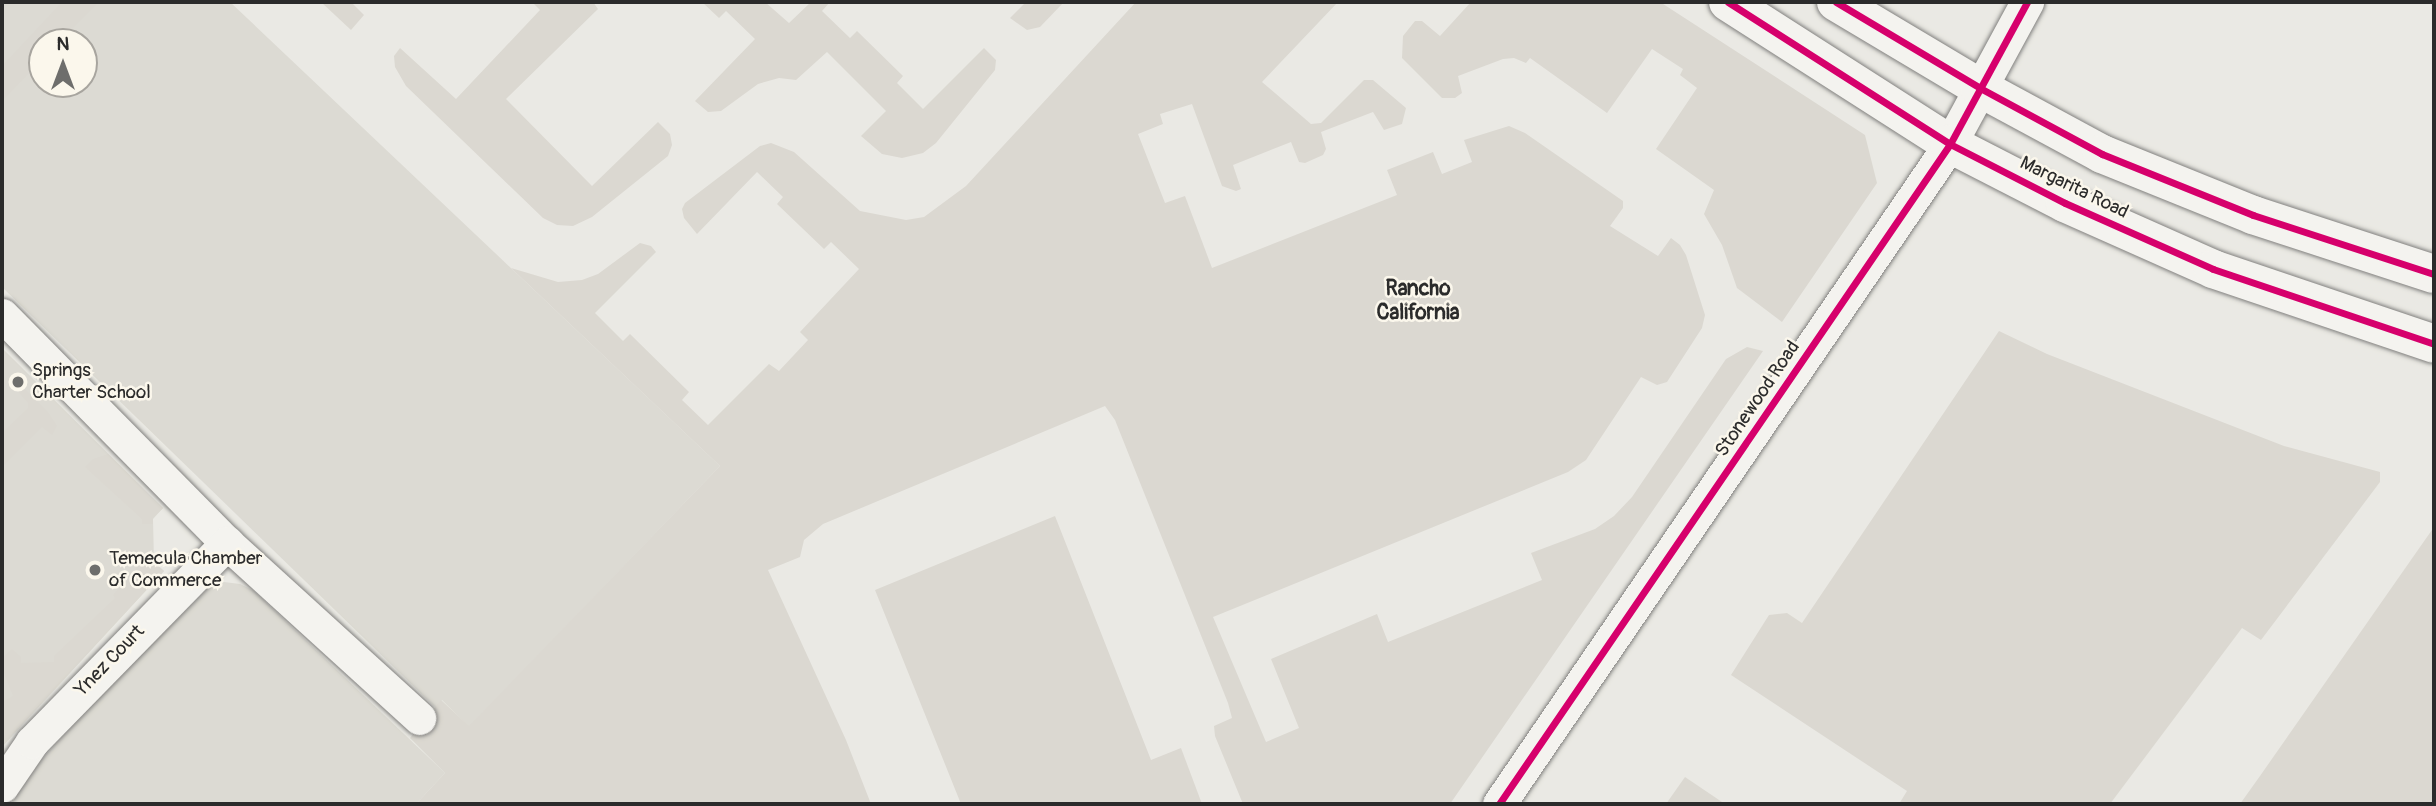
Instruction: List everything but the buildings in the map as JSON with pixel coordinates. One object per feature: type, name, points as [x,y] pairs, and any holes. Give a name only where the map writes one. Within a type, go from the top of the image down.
[{"type":"main road","name":"Margarita Road","points":[[1728,2],[1950,144],[2065,203],[2213,269],[2434,344]]},
{"type":"main road","points":[[1836,2],[1980,88],[2114,159],[2253,215],[2434,274]]},
{"type":"street","name":"Stonewood Road","points":[[1499,804],[1950,144],[2027,2]]},
{"type":"street","points":[[2,315],[227,542],[419,718]]},
{"type":"street","name":"Ynez Court","points":[[2,786],[32,742],[227,542]]},
{"type":"shaded area","points":[[2,2],[230,2],[720,466],[469,727],[442,700],[436,708],[2,287]]},
{"type":"shaded area","points":[[62,2],[99,2],[73,28],[38,28]]},
{"type":"shaded area","points":[[321,2],[351,2],[364,15],[351,30]]},
{"type":"shaded area","points":[[532,2],[593,2],[598,9],[506,99],[592,186],[658,122],[670,134],[672,145],[668,156],[592,217],[573,226],[557,225],[543,218],[406,86],[395,67],[394,56],[400,48],[456,99],[540,10]]},
{"type":"shaded area","points":[[702,2],[765,2],[789,23],[811,2],[830,2],[822,11],[850,38],[857,31],[903,76],[897,83],[923,109],[984,48],[996,60],[995,70],[936,143],[923,153],[902,158],[882,154],[861,136],[886,111],[827,52],[796,80],[779,78],[758,84],[721,111],[708,112],[695,101],[755,39],[726,11],[719,18]]},
{"type":"shaded area","points":[[1026,2],[1064,2],[1040,27],[1027,30],[1010,18]]},
{"type":"shaded area","points":[[1136,2],[1338,2],[1262,82],[1311,124],[1321,123],[1364,80],[1373,80],[1406,108],[1402,124],[1384,130],[1373,112],[1321,132],[1326,149],[1323,155],[1305,163],[1299,162],[1291,142],[1233,165],[1241,189],[1236,191],[1222,186],[1192,104],[1160,114],[1163,124],[1138,134],[1165,203],[1185,196],[1212,268],[1397,195],[1387,170],[1433,152],[1442,174],[1472,162],[1464,140],[1509,126],[1525,133],[1623,201],[1623,208],[1610,226],[1658,256],[1671,238],[1680,245],[1686,255],[1705,315],[1702,328],[1667,382],[1657,385],[1641,377],[1586,460],[1568,472],[1213,617],[1266,742],[1299,728],[1271,659],[1377,614],[1388,642],[1542,580],[1531,553],[1595,529],[1614,516],[1632,497],[1726,359],[1747,347],[1763,351],[1450,804],[1243,804],[1215,736],[1214,726],[1232,718],[1228,703],[1115,420],[1105,406],[823,524],[804,540],[800,557],[768,570],[846,740],[871,804],[416,804],[445,773],[410,738],[441,700],[469,726],[720,466],[511,268],[558,282],[582,280],[598,274],[640,243],[651,246],[656,252],[595,313],[623,341],[630,334],[689,392],[682,400],[708,425],[769,364],[779,371],[808,340],[800,332],[859,269],[831,242],[824,249],[777,204],[783,197],[757,172],[697,234],[684,218],[682,209],[685,203],[760,146],[771,143],[794,152],[860,211],[906,220],[924,217],[966,186]]},
{"type":"shaded area","points":[[1471,2],[1660,2],[1865,135],[1877,183],[1782,322],[1737,288],[1722,245],[1704,214],[1714,190],[1656,149],[1697,88],[1680,75],[1683,69],[1652,49],[1607,113],[1530,58],[1526,63],[1514,58],[1503,59],[1458,76],[1462,93],[1455,98],[1442,98],[1402,58],[1403,36],[1415,21],[1422,21],[1440,36]]},
{"type":"shaded area","points":[[28,38],[28,74],[2,101],[2,66]]},
{"type":"shaded area","points":[[1999,331],[2047,354],[2284,446],[2380,472],[2380,482],[2261,640],[2242,628],[2110,804],[1899,804],[1907,791],[1731,675],[1769,615],[1787,613],[1802,623]]},
{"type":"shaded area","points":[[2,348],[163,508],[153,519],[154,562],[164,571],[2,747]]},
{"type":"shaded area","points":[[19,383],[48,412],[57,426],[52,435],[42,427],[2,467],[2,433],[28,408],[28,403],[15,388]]},
{"type":"shaded area","points":[[108,454],[163,508],[153,518],[153,524],[142,524],[142,519],[85,467],[93,459]]},
{"type":"shaded area","points":[[1055,516],[1151,760],[1181,748],[1202,804],[961,804],[875,590]]},
{"type":"shaded area","points":[[2434,527],[2434,804],[2240,804],[2260,776]]},
{"type":"shaded area","points":[[147,556],[153,556],[154,562],[164,571],[6,741],[2,740],[2,702],[13,696],[2,668],[2,658],[12,649],[21,657],[21,663],[54,662],[54,656],[115,598],[113,595]]},
{"type":"shaded area","points":[[224,582],[240,584],[254,591],[445,773],[416,804],[11,804],[41,760],[86,710],[210,586]]},
{"type":"shaded area","points":[[1685,777],[1725,804],[1666,804]]},
{"type":"cycle path","points":[[1728,2],[1950,144],[2065,203],[2213,269],[2434,344]]},
{"type":"cycle path","points":[[1836,2],[1980,88],[2102,154],[2253,215],[2434,274]]},
{"type":"cycle path","points":[[1499,804],[1950,144],[2027,2]]},
{"type":"place","name":"Springs Charter School","points":[[18,382]]},
{"type":"place","name":"Temecula Chamber of Commerce","points":[[95,570]]},
{"type":"district","name":"Rancho California","points":[[1418,301]]}]
